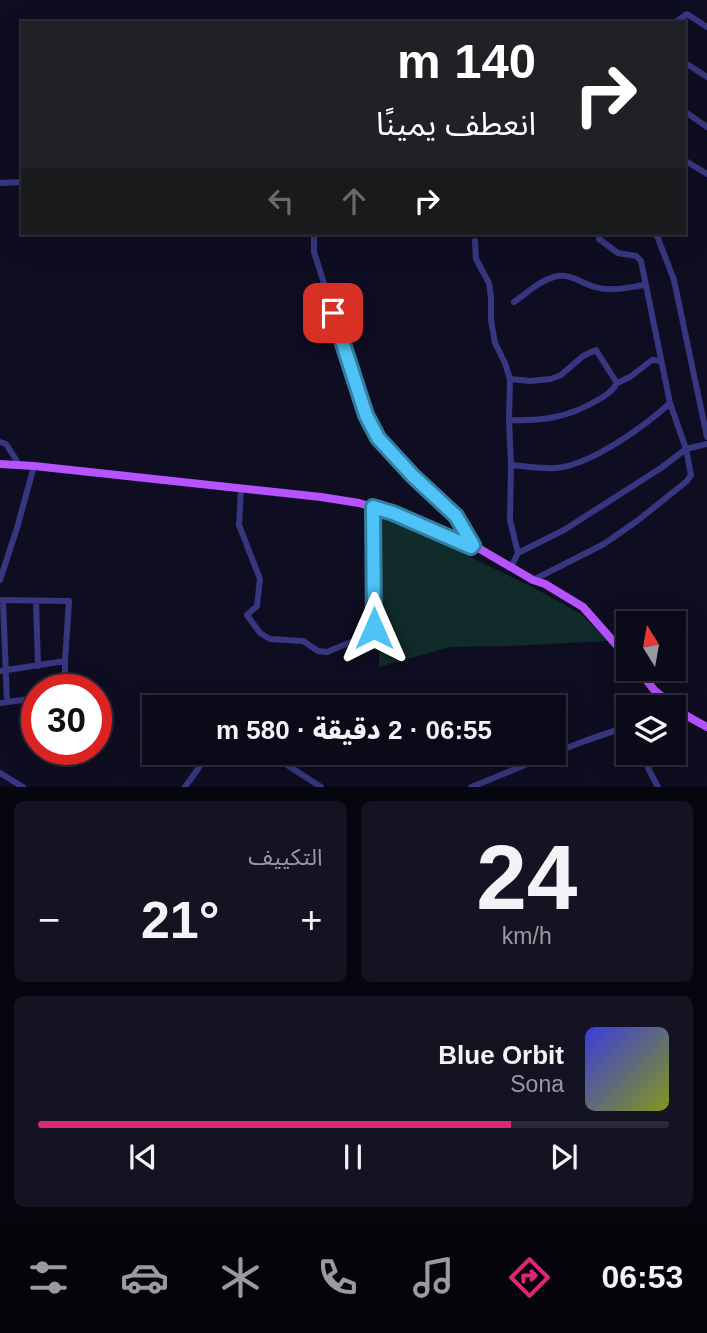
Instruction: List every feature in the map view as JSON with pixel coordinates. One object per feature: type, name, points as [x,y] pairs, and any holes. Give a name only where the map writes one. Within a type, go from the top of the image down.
[{"type":"main road","points":[[0,464],[321,496],[373,507],[471,547],[473,545],[533,580],[545,584],[583,607],[616,644]]},
{"type":"main road","points":[[647,681],[658,695]]},
{"type":"main road","points":[[686,717],[707,727]]},
{"type":"street","points":[[677,21],[687,14],[707,27]]},
{"type":"street","points":[[686,63],[707,77]]},
{"type":"street","points":[[686,112],[707,127]]},
{"type":"street","points":[[686,161],[707,174]]},
{"type":"street","points":[[0,183],[21,182]]},
{"type":"street","points":[[314,235],[314,252],[366,415],[378,438],[413,476],[456,516],[473,545]]},
{"type":"street","points":[[657,235],[674,280],[707,437]]},
{"type":"street","points":[[533,580],[604,544],[687,481],[691,474],[686,449],[670,403],[640,261],[636,256],[618,253],[599,239]]},
{"type":"street","points":[[475,241],[477,259],[489,283],[495,343],[510,379],[510,520],[518,553]]},
{"type":"street","points":[[514,302],[541,282],[556,276],[606,289],[645,285]]},
{"type":"street","points":[[510,379],[551,379],[596,350],[617,383]]},
{"type":"street","points":[[509,420],[539,420],[568,415],[613,390],[617,383],[630,377],[652,360],[661,361]]},
{"type":"street","points":[[512,465],[555,468],[572,465],[638,429],[670,403]]},
{"type":"street","points":[[0,442],[6,444],[20,466]]},
{"type":"street","points":[[511,567],[518,553],[564,530],[686,449],[707,444]]},
{"type":"street","points":[[0,580],[34,466]]},
{"type":"street","points":[[241,488],[239,525],[260,579],[257,606],[247,615],[260,633],[270,639],[303,641],[322,652],[363,637],[374,628],[373,507]]},
{"type":"street","points":[[21,700],[3,703],[2,600],[69,601],[65,674]]},
{"type":"street","points":[[36,601],[38,666]]},
{"type":"street","points":[[3,670],[65,662]]},
{"type":"street","points":[[471,787],[616,730]]},
{"type":"street","points":[[186,787],[201,765]]},
{"type":"street","points":[[287,765],[321,787]]},
{"type":"street","points":[[647,765],[658,787]]},
{"type":"street","points":[[0,773],[23,787]]},
{"type":"green space","points":[[378,517],[426,535],[538,590],[581,614],[608,641],[450,647],[379,667]]},
{"type":"route","points":[[333,313],[366,415],[378,438],[413,476],[456,516],[473,545],[471,547],[373,507],[374,628]]}]
